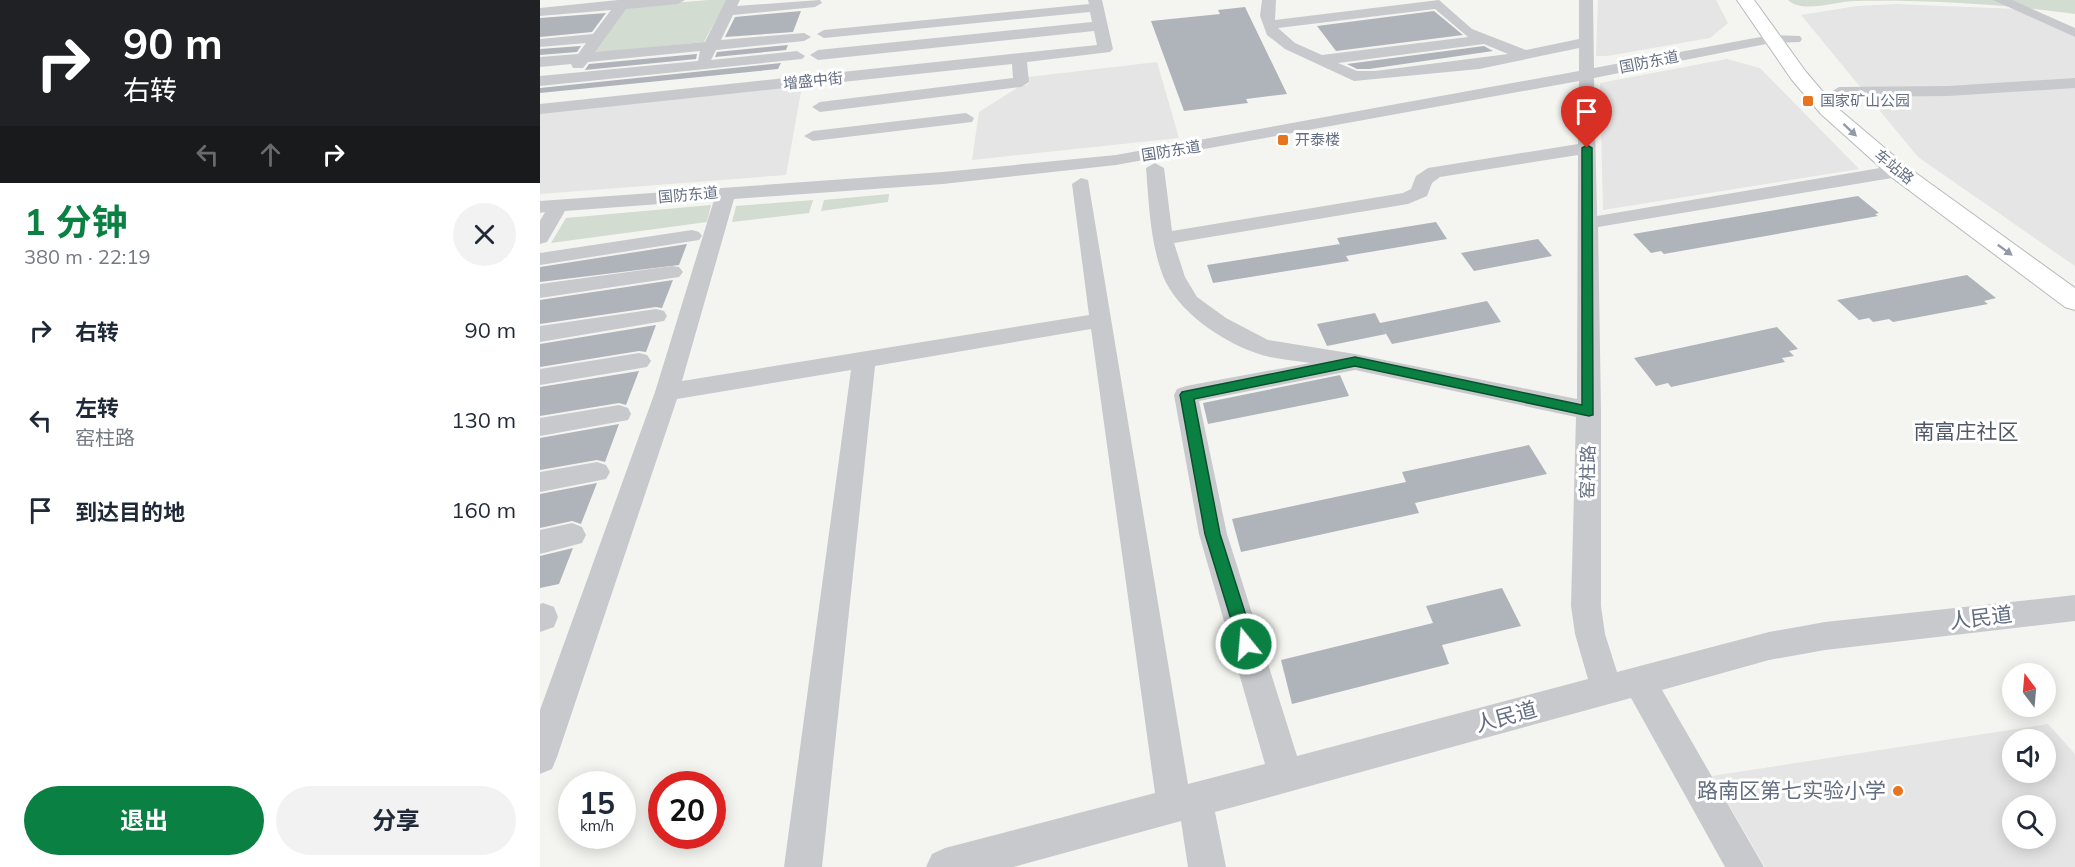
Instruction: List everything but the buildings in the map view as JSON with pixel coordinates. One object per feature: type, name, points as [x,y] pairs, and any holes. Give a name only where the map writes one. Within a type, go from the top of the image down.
[{"type":"main road","name":"车站路","points":[[1745,0],[1771,39],[1828,110],[1898,171],[2075,301]]},
{"type":"main road","name":"车站路","points":[[1765,0],[1839,92],[1897,151],[2075,279]]},
{"type":"street","points":[[540,6],[545,0]]},
{"type":"street","points":[[540,12],[678,0]]},
{"type":"street","points":[[1269,0],[1267,16],[1272,32],[1290,46],[1354,76],[1375,76],[1479,64],[1588,42]]},
{"type":"street","name":"窑柱路","points":[[1586,0],[1589,411],[1586,606],[1590,634],[1745,867]]},
{"type":"street","points":[[2000,0],[2075,33]]},
{"type":"street","points":[[692,83],[730,6],[816,2],[790,74]]},
{"type":"street","points":[[544,109],[624,3]]},
{"type":"street","points":[[818,55],[1100,26],[1096,3],[1023,7],[941,22],[824,34]]},
{"type":"street","points":[[1270,25],[1438,4],[1458,24],[1483,40],[1526,55]]},
{"type":"street","points":[[939,67],[942,5]]},
{"type":"street","points":[[819,107],[1022,82],[1026,34],[1023,7]]},
{"type":"street","points":[[540,26],[611,20]]},
{"type":"street","points":[[719,28],[742,26]]},
{"type":"street","name":"增盛中街","points":[[544,109],[1105,49],[1100,26]]},
{"type":"street","points":[[540,62],[804,37]]},
{"type":"street","points":[[540,43],[598,38]]},
{"type":"street","name":"国防东道","points":[[550,206],[943,178],[1104,162],[1224,142],[1771,39],[1795,39]]},
{"type":"street","points":[[1321,60],[1483,40]]},
{"type":"street","points":[[540,81],[797,56]]},
{"type":"street","points":[[887,128],[894,72]]},
{"type":"street","points":[[1839,92],[1948,91],[2075,83]]},
{"type":"street","points":[[813,136],[966,118]]},
{"type":"street","points":[[1163,239],[1392,201],[1420,192],[1424,180],[1435,172],[1587,148]]},
{"type":"street","points":[[1155,168],[1163,239],[1174,278],[1189,302],[1218,323],[1262,347],[1355,362],[1589,411]]},
{"type":"street","points":[[1588,224],[1898,171]]},
{"type":"street","points":[[1081,184],[1101,320],[1184,802],[1207,867]]},
{"type":"street","points":[[540,756],[667,392],[726,192]]},
{"type":"street","points":[[540,238],[550,206]]},
{"type":"street","points":[[540,259],[692,236]]},
{"type":"street","points":[[540,291],[672,272]]},
{"type":"street","points":[[540,334],[656,316]]},
{"type":"street","points":[[667,392],[1101,320]]},
{"type":"street","points":[[803,867],[864,359]]},
{"type":"street","points":[[540,377],[639,361]]},
{"type":"street","points":[[1286,775],[1213,534],[1186,395],[1355,362]]},
{"type":"street","points":[[540,427],[619,414]]},
{"type":"street","points":[[540,483],[597,472]]},
{"type":"street","points":[[540,542],[572,536]]},
{"type":"street","name":"人民道","points":[[945,867],[1769,646],[1825,636],[2075,608]]},
{"type":"shaded area","points":[[727,0],[704,42],[593,53],[625,7]]},
{"type":"shaded area","points":[[1598,0],[1716,0],[1728,23],[1710,38],[1596,56]]},
{"type":"shaded area","points":[[1788,0],[2075,0],[2075,14],[1965,3],[1855,1],[1802,6]]},
{"type":"shaded area","points":[[1896,4],[2017,9],[2075,37],[2075,266],[1918,157],[1801,15],[1857,6]]},
{"type":"shaded area","points":[[1727,59],[1760,68],[1859,169],[1603,210],[1600,83]]},
{"type":"shaded area","points":[[1157,62],[1179,138],[972,160],[979,112],[1020,86],[1029,84],[1028,77]]},
{"type":"shaded area","points":[[802,86],[786,175],[540,194],[540,113]]},
{"type":"shaded area","points":[[889,194],[888,202],[821,211],[824,200]]},
{"type":"shaded area","points":[[813,200],[809,213],[732,222],[736,206]]},
{"type":"shaded area","points":[[711,205],[707,222],[551,243],[566,218]]},
{"type":"shaded area","name":"路南区第七实验小学","points":[[2048,724],[2052,729],[2016,729]]},
{"type":"shaded area","name":"路南区第七实验小学","points":[[2002,731],[2002,783],[2056,783],[2056,733],[2075,754],[2075,867],[1765,867],[1712,776]]},
{"type":"place","name":"国家矿山公园","points":[[1808,101]]},
{"type":"place","name":"开泰楼","points":[[1283,140]]},
{"type":"place","name":"路南区第七实验小学","points":[[1898,791]]},
{"type":"district","name":"南富庄社区","points":[[1966,432]]},
{"type":"route","points":[[1246,644],[1213,534],[1186,395],[1355,362],[1589,411],[1587,148]]}]
